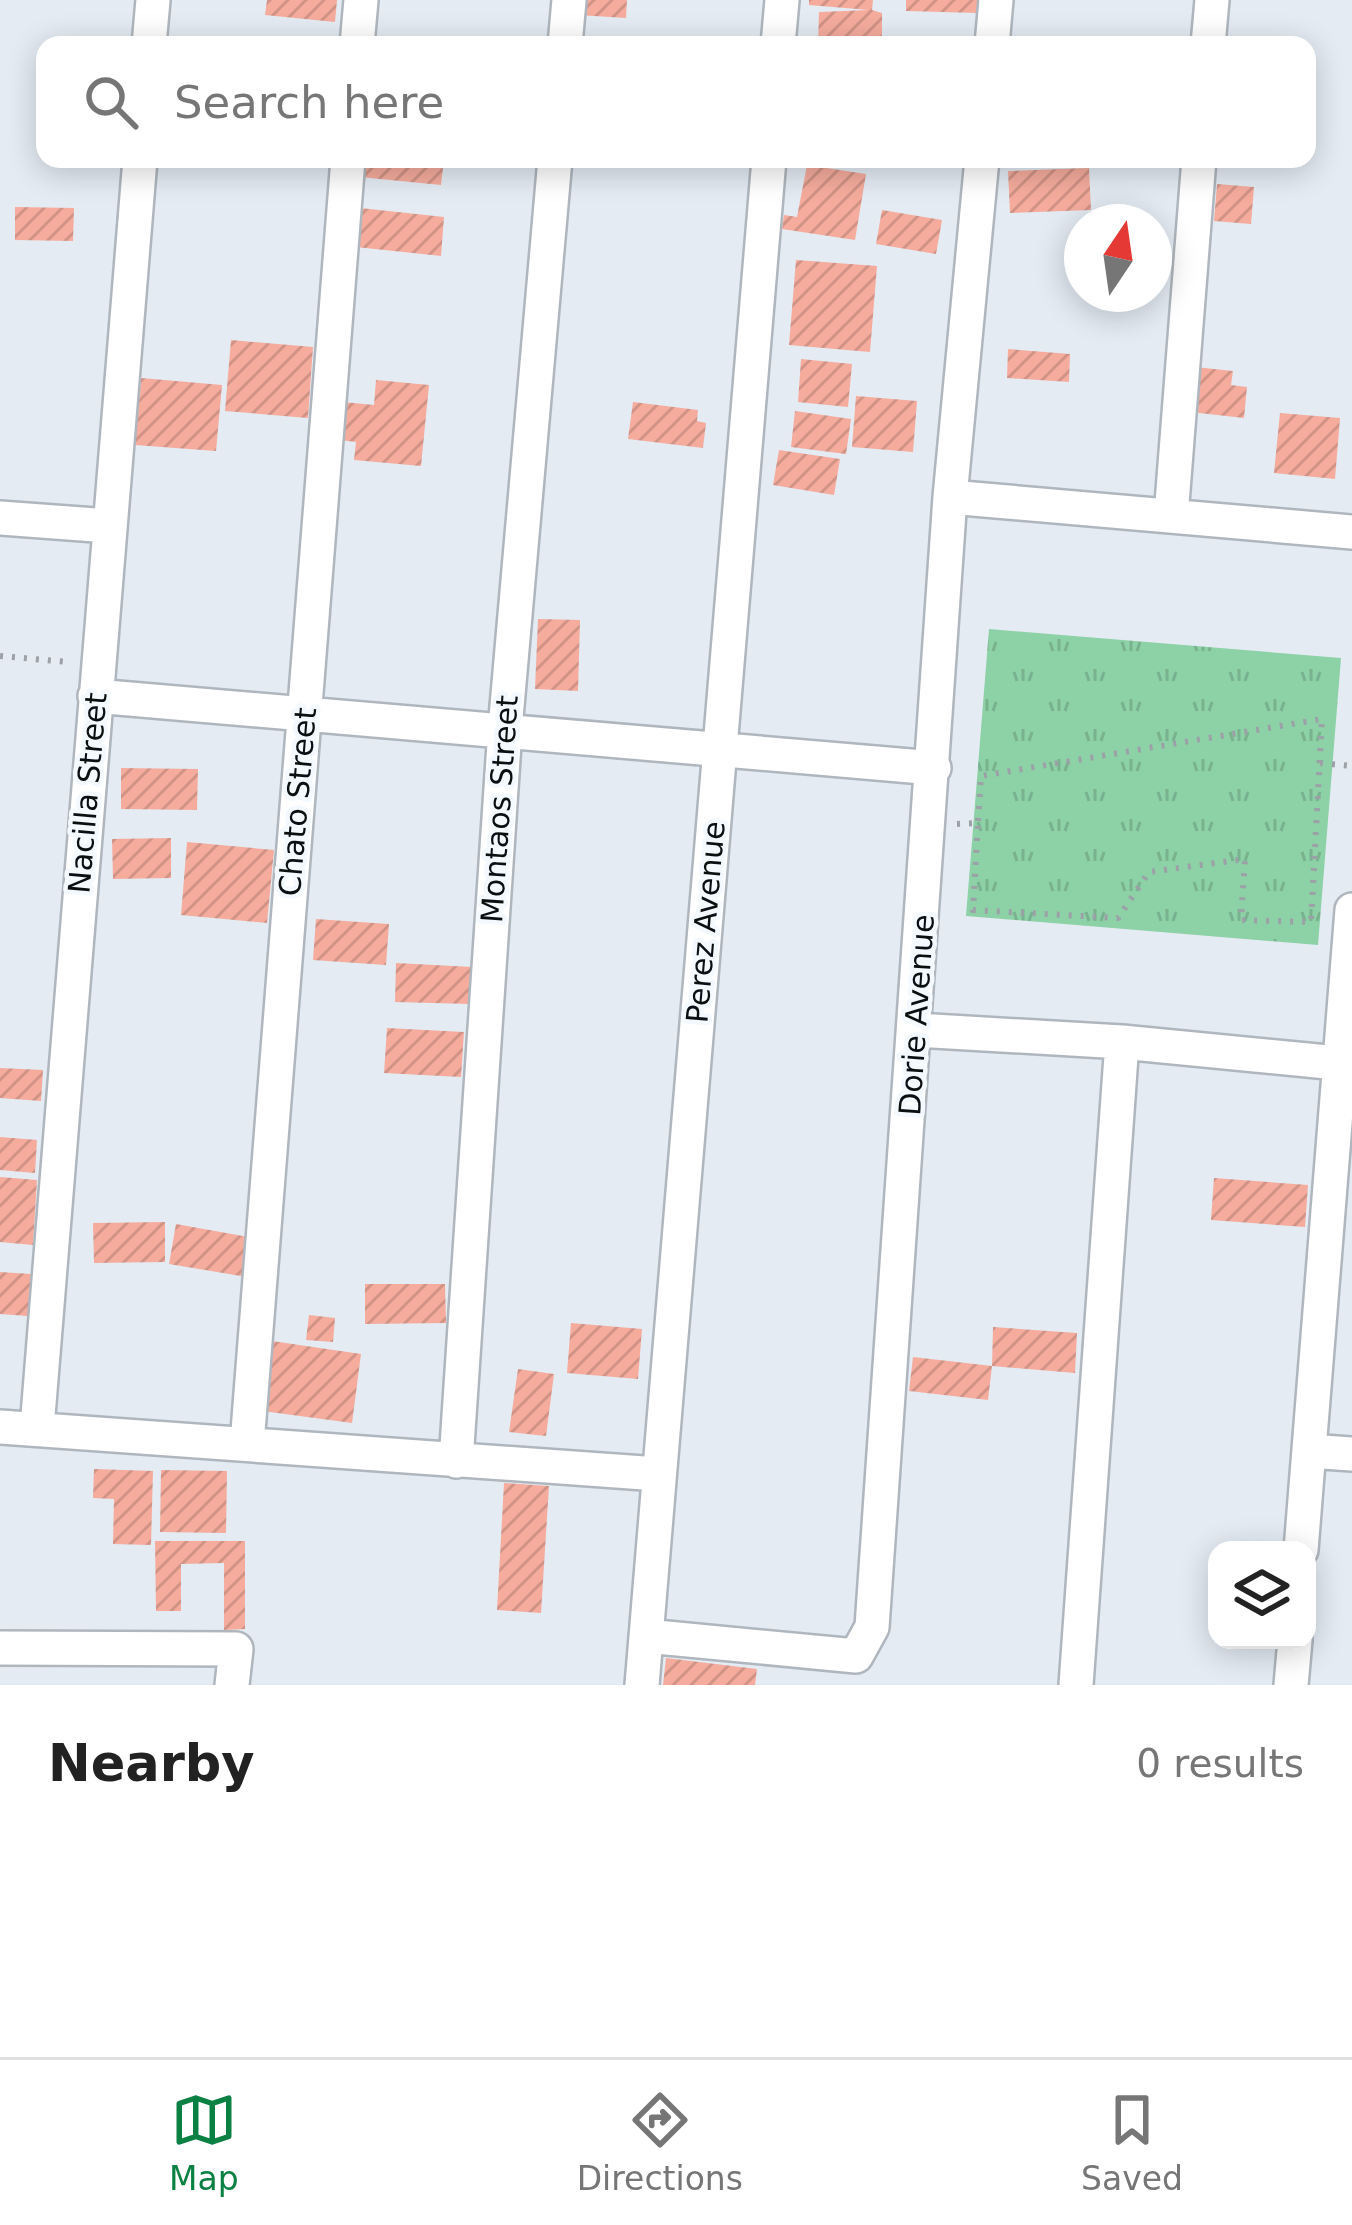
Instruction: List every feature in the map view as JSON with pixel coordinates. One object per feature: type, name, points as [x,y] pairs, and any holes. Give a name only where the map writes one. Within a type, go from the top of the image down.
[{"type":"street","points":[[150,36],[153,0]]},
{"type":"street","points":[[358,36],[361,0]]},
{"type":"street","points":[[566,36],[569,0]]},
{"type":"street","points":[[779,36],[782,0]]},
{"type":"street","points":[[993,36],[996,0]]},
{"type":"street","points":[[1209,36],[1212,0]]},
{"type":"street","name":"Nacilla Street","points":[[37,1428],[139,168]]},
{"type":"street","name":"Chato Street","points":[[247,1444],[348,168]]},
{"type":"street","name":"Montaos Street","points":[[456,1461],[505,729],[554,168]]},
{"type":"street","name":"Perez Avenue","points":[[641,1685],[768,168]]},
{"type":"street","name":"Dorie Avenue","points":[[646,1636],[856,1656],[872,1627],[950,497],[981,168]]},
{"type":"street","points":[[1171,516],[1198,168]]},
{"type":"street","points":[[950,497],[1352,532]]},
{"type":"street","points":[[0,518],[109,526]]},
{"type":"street","points":[[96,681],[305,713],[934,768]]},
{"type":"street","points":[[1302,1541],[1352,910]]},
{"type":"street","points":[[916,1030],[1122,1042],[1338,1063]]},
{"type":"street","points":[[1076,1685],[1122,1042]]},
{"type":"street","points":[[0,1427],[658,1474]]},
{"type":"street","points":[[1309,1451],[1352,1454]]},
{"type":"street","points":[[0,1648],[236,1648],[232,1685]]},
{"type":"street","points":[[1291,1685],[1293,1649]]},
{"type":"path","points":[[0,656],[96,681]]},
{"type":"path","points":[[1322,719],[1311,922],[1241,920],[1245,859],[1149,872],[1118,918],[973,910],[978,823],[981,776],[1322,719]]},
{"type":"path","points":[[1320,763],[1352,766]]},
{"type":"path","points":[[929,825],[978,823]]},
{"type":"green space","points":[[989,629],[1341,658],[1318,945],[966,916]]},
{"type":"building","points":[[267,0],[337,0],[335,22],[265,15]]},
{"type":"building","points":[[579,0],[627,0],[626,18],[578,15]]},
{"type":"building","points":[[809,0],[873,0],[872,10],[882,13],[882,36],[818,36],[819,12],[869,10],[809,5]]},
{"type":"building","points":[[906,0],[979,0],[978,13],[906,11]]},
{"type":"building","points":[[361,168],[443,168],[441,185],[360,177]]},
{"type":"building","points":[[806,168],[866,174],[855,240],[782,229],[784,215],[797,217]]},
{"type":"building","points":[[1089,168],[1091,204],[1064,204],[1064,211],[1010,213],[1008,171]]},
{"type":"building","points":[[1217,184],[1254,187],[1251,224],[1214,221]]},
{"type":"building","points":[[15,207],[74,208],[73,241],[15,240]]},
{"type":"building","points":[[360,208],[444,217],[441,256],[356,247]]},
{"type":"building","points":[[882,210],[942,220],[936,254],[876,244]]},
{"type":"building","points":[[796,260],[877,266],[870,352],[789,345]]},
{"type":"building","points":[[231,340],[313,347],[308,418],[225,411]]},
{"type":"building","points":[[1008,349],[1070,354],[1069,382],[1007,378]]},
{"type":"building","points":[[801,359],[852,364],[848,407],[798,402]]},
{"type":"building","points":[[1195,367],[1233,371],[1231,385],[1247,387],[1244,418],[1190,412]]},
{"type":"building","points":[[141,378],[222,385],[216,451],[135,445]]},
{"type":"building","points":[[376,380],[429,385],[421,466],[354,460],[356,442],[340,440],[343,402],[374,405]]},
{"type":"building","points":[[856,396],[917,401],[913,452],[852,447]]},
{"type":"building","points":[[633,402],[698,410],[697,421],[706,423],[703,448],[628,439]]},
{"type":"building","points":[[795,411],[851,419],[846,454],[791,447]]},
{"type":"building","points":[[1280,413],[1340,418],[1335,479],[1274,473]]},
{"type":"building","points":[[779,450],[840,459],[834,495],[773,485]]},
{"type":"building","points":[[538,619],[580,620],[578,691],[535,689]]},
{"type":"building","points":[[121,768],[198,769],[197,810],[121,809]]},
{"type":"building","points":[[171,838],[171,878],[113,879],[112,839]]},
{"type":"building","points":[[187,842],[274,850],[267,923],[181,915]]},
{"type":"building","points":[[316,919],[389,924],[386,965],[313,960]]},
{"type":"building","points":[[396,963],[472,967],[470,1004],[395,1002]]},
{"type":"building","points":[[387,1028],[464,1032],[461,1077],[384,1073]]},
{"type":"building","points":[[0,1068],[43,1070],[41,1101],[0,1098]]},
{"type":"building","points":[[0,1137],[37,1140],[35,1173],[0,1170]]},
{"type":"building","points":[[0,1177],[37,1180],[33,1245],[0,1242]]},
{"type":"building","points":[[1214,1178],[1308,1185],[1305,1227],[1211,1220]]},
{"type":"building","points":[[165,1222],[165,1262],[94,1263],[93,1223]]},
{"type":"building","points":[[176,1224],[254,1238],[247,1277],[169,1264]]},
{"type":"building","points":[[0,1272],[31,1274],[28,1316],[0,1314]]},
{"type":"building","points":[[365,1284],[445,1284],[446,1323],[365,1324]]},
{"type":"building","points":[[309,1315],[335,1318],[333,1342],[306,1340]]},
{"type":"building","points":[[571,1323],[642,1329],[638,1379],[567,1373]]},
{"type":"building","points":[[993,1327],[1077,1333],[1075,1373],[992,1366]]},
{"type":"building","points":[[265,1340],[361,1354],[352,1423],[255,1410]]},
{"type":"building","points":[[913,1357],[992,1366],[988,1400],[909,1391]]},
{"type":"building","points":[[518,1369],[554,1374],[546,1436],[509,1432]]},
{"type":"building","points":[[94,1469],[153,1471],[151,1545],[113,1544],[114,1499],[93,1498]]},
{"type":"building","points":[[161,1470],[227,1471],[226,1533],[160,1532]]},
{"type":"building","points":[[504,1483],[549,1486],[541,1613],[497,1610]]},
{"type":"building","points":[[155,1541],[245,1541],[245,1629],[224,1630],[224,1563],[181,1564],[181,1611],[156,1611]]},
{"type":"building","points":[[666,1658],[757,1669],[755,1685],[663,1685]]}]
